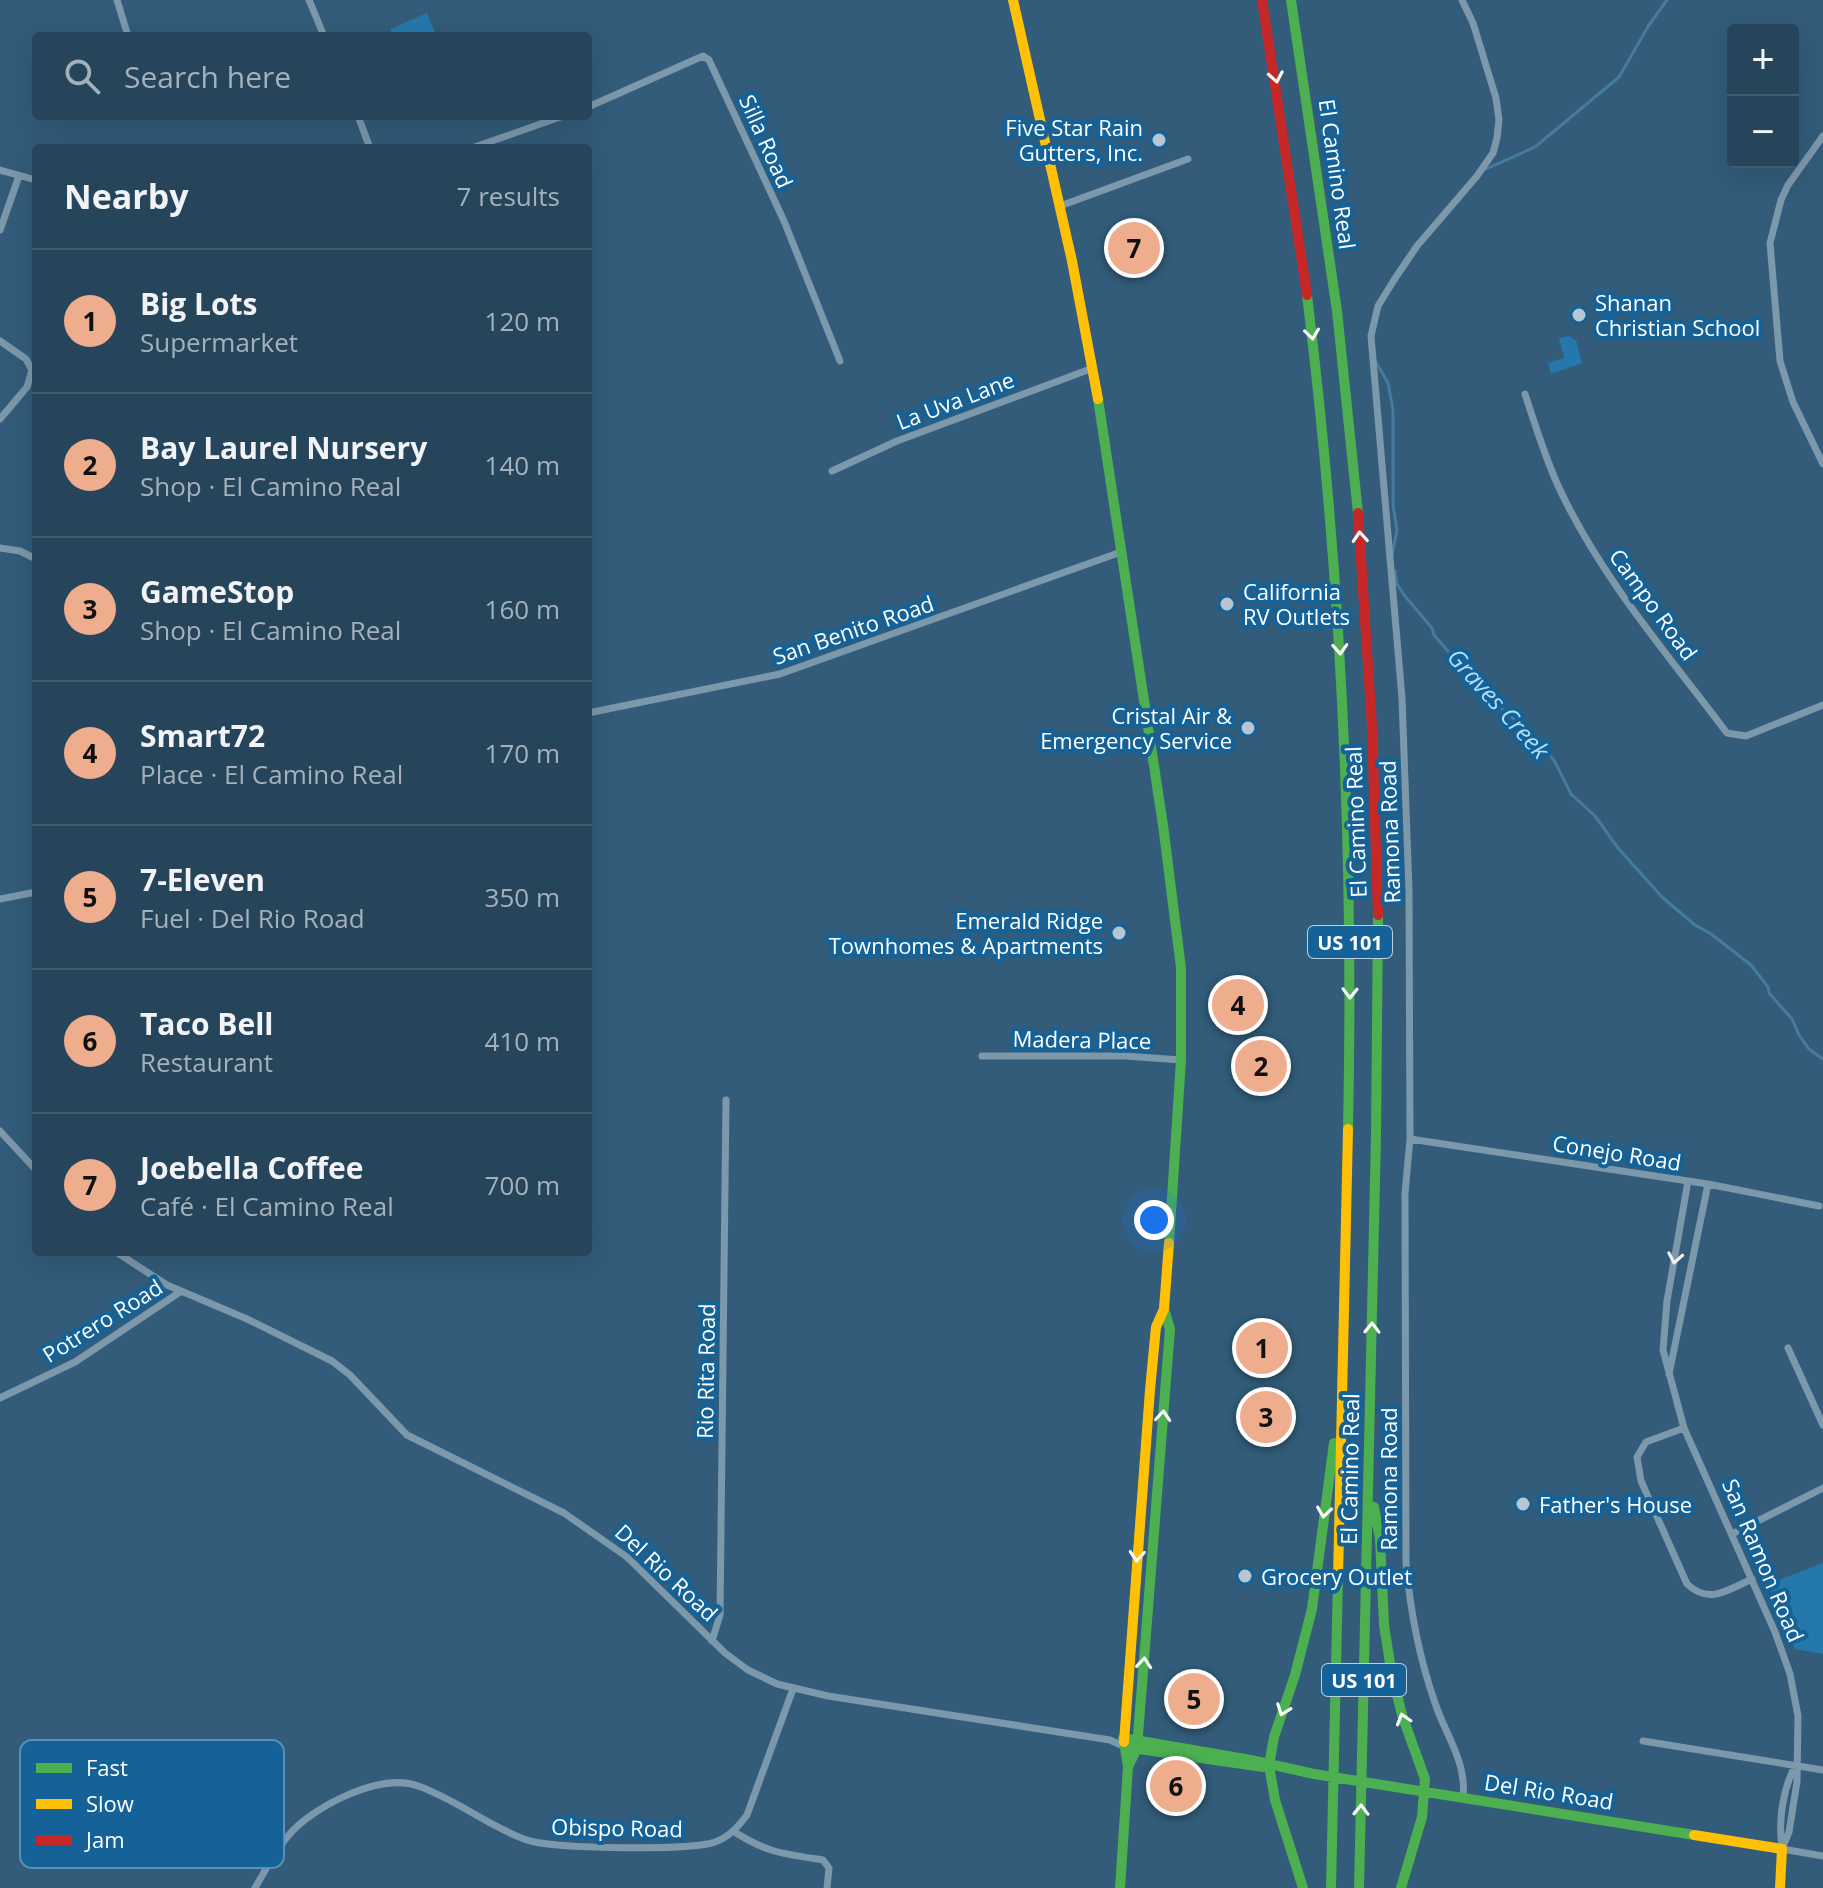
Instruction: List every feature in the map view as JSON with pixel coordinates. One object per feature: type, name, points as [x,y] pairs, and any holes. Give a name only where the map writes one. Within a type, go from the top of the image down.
[{"type":"main road","points":[[1013,0],[1093,368],[1178,933],[1183,1005],[1164,1309],[1156,1327],[1123,1742],[1128,1767],[1120,1888]]},
{"type":"main road","name":"El Camino Real","points":[[1262,0],[1298,222],[1315,362],[1340,645],[1348,838],[1350,980],[1331,1888]]},
{"type":"main road","name":"El Camino Real","points":[[1291,0],[1343,360],[1368,643],[1376,813],[1379,963],[1359,1888]]},
{"type":"main road","points":[[1128,1767],[1137,1744],[1170,1329],[1164,1309]]},
{"type":"main road","points":[[1303,1888],[1275,1800],[1269,1766],[1274,1737],[1295,1675],[1312,1609],[1343,1380]]},
{"type":"main road","points":[[1369,1473],[1380,1539],[1382,1605],[1391,1670],[1402,1715],[1423,1768],[1426,1793],[1401,1888]]},
{"type":"main road","name":"Del Rio Road","points":[[1123,1742],[1251,1760],[1382,1786],[1782,1849]]},
{"type":"main road","name":"San Ramon Road","points":[[1780,1888],[1782,1849]]},
{"type":"street","points":[[117,0],[127,32]]},
{"type":"street","points":[[309,0],[322,32]]},
{"type":"street","name":"Ramona Road","points":[[1462,0],[1473,23],[1496,98],[1499,120],[1493,153],[1417,246],[1394,280],[1378,306],[1371,336],[1402,698],[1409,890],[1410,1139],[1405,1193],[1406,1562],[1410,1604],[1424,1667],[1435,1706],[1460,1762],[1464,1780],[1463,1798]]},
{"type":"street","name":"Silla Road","points":[[592,105],[703,56],[709,60],[784,221],[840,361]]},
{"type":"street","points":[[360,120],[368,144]]},
{"type":"street","points":[[483,144],[552,120]]},
{"type":"street","points":[[1823,136],[1784,192],[1770,243],[1780,361],[1796,411],[1823,464]]},
{"type":"street","points":[[1060,206],[1188,159]]},
{"type":"street","points":[[0,170],[32,179]]},
{"type":"street","points":[[0,230],[19,176]]},
{"type":"street","points":[[0,341],[26,359],[32,370],[27,387],[0,419]]},
{"type":"street","name":"La Uva Lane","points":[[832,471],[897,441],[1093,368]]},
{"type":"street","name":"Campo Road","points":[[1525,394],[1560,491],[1586,539],[1727,733],[1746,736],[1823,705]]},
{"type":"street","points":[[0,548],[20,551],[32,557]]},
{"type":"street","name":"San Benito Road","points":[[592,712],[780,674],[1121,552]]},
{"type":"street","points":[[0,899],[32,893]]},
{"type":"street","name":"Madera Place","points":[[982,1056],[1125,1056],[1181,1060]]},
{"type":"street","name":"Rio Rita Road","points":[[712,1641],[720,1615],[726,1100]]},
{"type":"street","points":[[0,1131],[32,1166]]},
{"type":"street","name":"Conejo Road","points":[[1410,1139],[1708,1184],[1819,1206]]},
{"type":"street","name":"San Ramon Road","points":[[1688,1181],[1667,1301],[1663,1350],[1684,1428],[1783,1650],[1790,1674],[1798,1716],[1797,1782],[1789,1832],[1782,1849]]},
{"type":"street","points":[[1669,1376],[1708,1184]]},
{"type":"street","name":"Del Rio Road","points":[[122,1256],[180,1292],[247,1319],[332,1361],[350,1375],[407,1435],[588,1528],[627,1557],[712,1641],[748,1670],[793,1689],[1123,1742]]},
{"type":"street","name":"Potrero Road","points":[[0,1398],[75,1362],[180,1292]]},
{"type":"street","points":[[1788,1348],[1823,1425]]},
{"type":"street","points":[[1684,1428],[1646,1442],[1637,1457],[1641,1481],[1687,1584],[1698,1594],[1713,1596],[1752,1579]]},
{"type":"street","points":[[1732,1534],[1823,1488]]},
{"type":"street","points":[[793,1689],[751,1805],[733,1831],[754,1845],[777,1854],[823,1860],[829,1868],[827,1888]]},
{"type":"street","points":[[1643,1741],[1823,1770]]},
{"type":"street","name":"Obispo Road","points":[[284,1842],[300,1825],[356,1792],[392,1782],[420,1786],[519,1837],[550,1845],[694,1846],[715,1842],[733,1831]]},
{"type":"street","name":"Del Rio Road","points":[[1782,1849],[1823,1856]]},
{"type":"street","name":"Obispo Road","points":[[255,1888],[268,1868]]},
{"type":"shaded area","points":[[427,13],[435,32],[391,32],[390,29]]},
{"type":"shaded area","points":[[1568,336],[1576,340],[1582,363],[1551,374],[1548,363],[1564,358],[1559,338]]},
{"type":"shaded area","points":[[1823,1563],[1823,1654],[1795,1649],[1768,1584]]},
{"type":"waterway","name":"Graves Creek","points":[[1484,170],[1535,147],[1619,77],[1667,0]]},
{"type":"waterway","name":"Graves Creek","points":[[1375,360],[1388,383],[1393,410],[1393,505],[1397,530],[1392,555]]},
{"type":"waterway","name":"Graves Creek","points":[[1395,571],[1397,584],[1432,628],[1434,635],[1484,693],[1540,742],[1555,762],[1571,794],[1595,816],[1618,848],[1662,897],[1751,965],[1768,987],[1769,993],[1792,1019],[1809,1049],[1823,1059]]},
{"type":"traffic: fast","points":[[1291,0],[1337,311],[1358,513]]},
{"type":"traffic: fast","points":[[1307,295],[1329,503],[1342,711],[1349,920],[1348,1129]]},
{"type":"traffic: fast","points":[[1098,399],[1163,825],[1181,968],[1181,1060],[1169,1243]]},
{"type":"traffic: fast","points":[[1359,1888],[1378,915]]},
{"type":"traffic: fast","points":[[1128,1767],[1137,1748],[1170,1329],[1164,1309]]},
{"type":"traffic: fast","points":[[1303,1888],[1275,1800],[1269,1766],[1274,1737],[1295,1675],[1312,1609],[1334,1443]]},
{"type":"traffic: fast","points":[[1374,1507],[1380,1539],[1384,1625],[1391,1670],[1402,1715],[1425,1779],[1422,1817],[1401,1888]]},
{"type":"traffic: fast","points":[[1331,1888],[1338,1578]]},
{"type":"traffic: fast","points":[[1123,1738],[1314,1774],[1694,1835]]},
{"type":"traffic: fast","points":[[1120,1888],[1128,1767],[1124,1742]]},
{"type":"traffic: fast","points":[[1132,1748],[1263,1767]]},
{"type":"traffic: slow","points":[[1013,0],[1072,261],[1098,399]]},
{"type":"traffic: slow","points":[[1338,1578],[1348,1129]]},
{"type":"traffic: slow","points":[[1124,1742],[1150,1390],[1156,1327],[1164,1309],[1169,1243]]},
{"type":"traffic: slow","points":[[1694,1835],[1782,1849],[1780,1888]]},
{"type":"traffic: jam","points":[[1262,0],[1307,295]]},
{"type":"traffic: jam","points":[[1358,513],[1372,727],[1378,915]]},
{"type":"place","name":"Five Star Rain Gutters, Inc.","points":[[1159,140]]},
{"type":"place","name":"Joebella Coffee","points":[[1134,248]]},
{"type":"place","name":"Shanan Christian School","points":[[1579,315]]},
{"type":"place","name":"California RV Outlets","points":[[1227,604]]},
{"type":"place","name":"Cristal Air & Emergency Service","points":[[1248,728]]},
{"type":"place","name":"Emerald Ridge Townhomes & Apartments","points":[[1119,933]]},
{"type":"place","name":"Smart72","points":[[1238,1005]]},
{"type":"place","name":"Bay Laurel Nursery","points":[[1261,1066]]},
{"type":"place","name":"Big Lots","points":[[1262,1348]]},
{"type":"place","name":"GameStop","points":[[1266,1417]]},
{"type":"place","name":"Father's House","points":[[1523,1504]]},
{"type":"place","name":"Grocery Outlet","points":[[1245,1576]]},
{"type":"place","name":"7-Eleven","points":[[1194,1699]]},
{"type":"place","name":"Taco Bell","points":[[1176,1786]]}]
